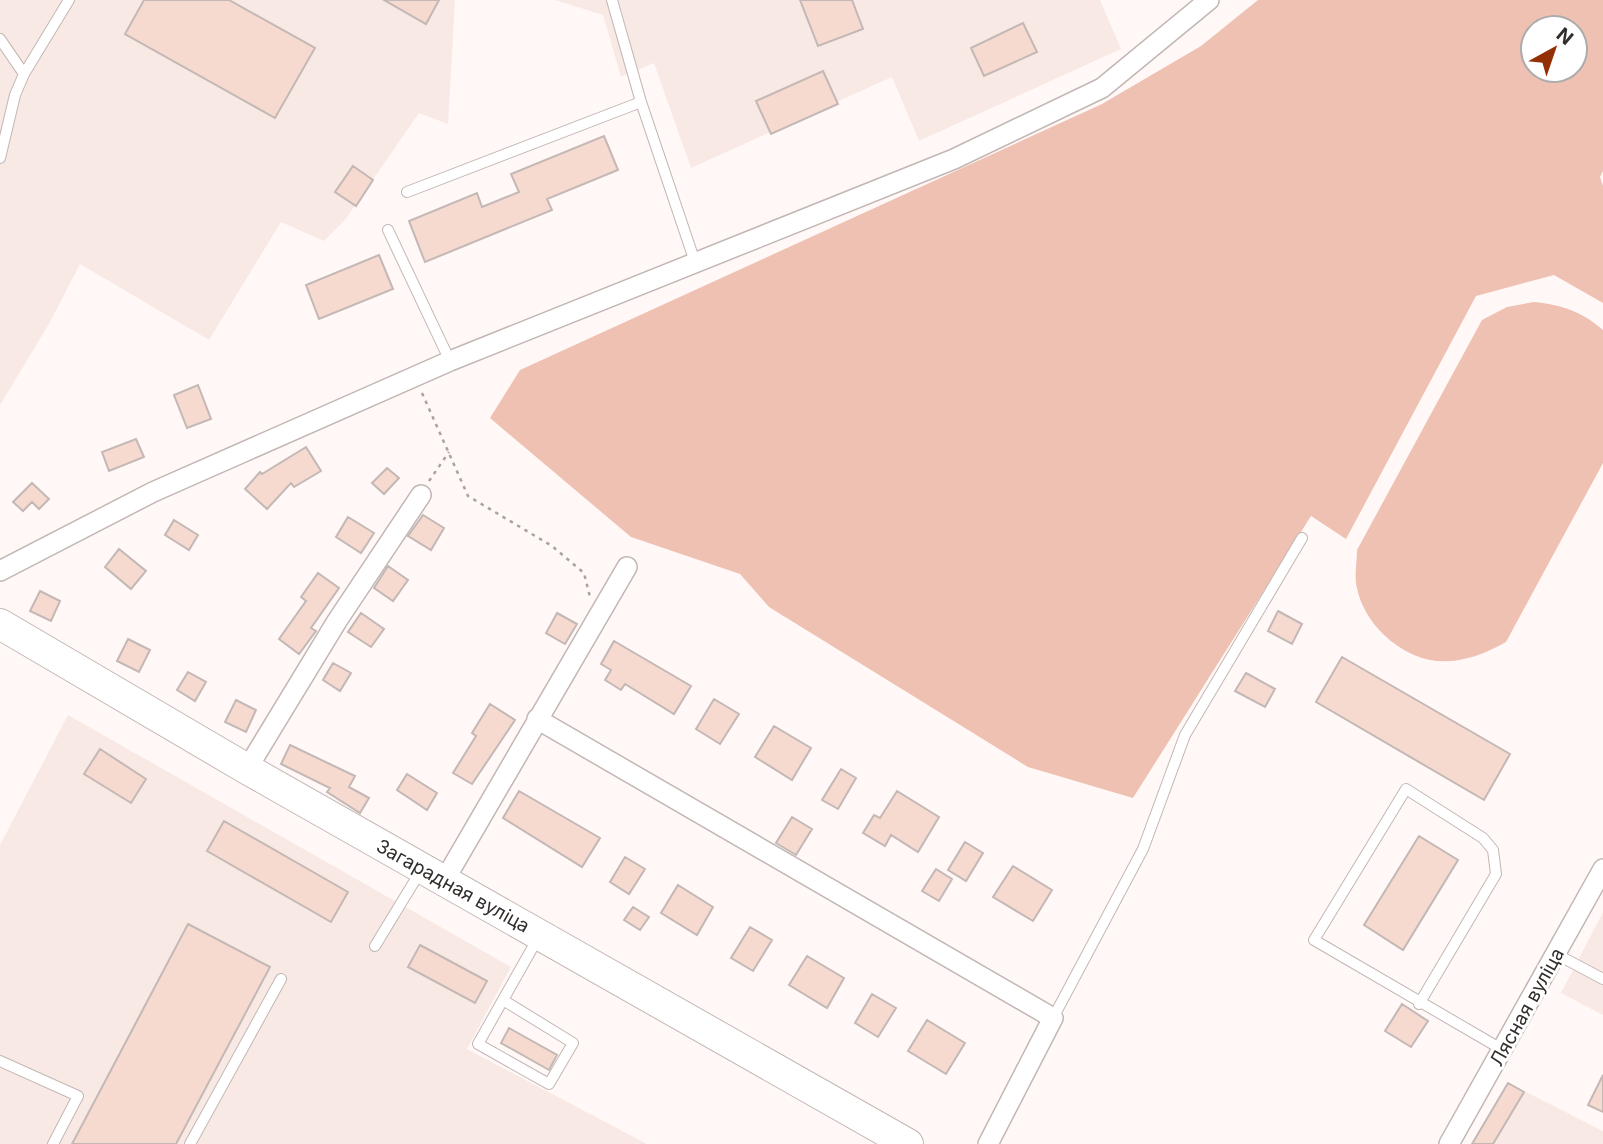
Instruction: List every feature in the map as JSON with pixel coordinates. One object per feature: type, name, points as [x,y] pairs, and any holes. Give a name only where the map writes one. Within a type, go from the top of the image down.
[{"type":"main road","name":"Загарадная вуліца","points":[[0,624],[247,769],[908,1144]]},
{"type":"street","points":[[0,571],[153,492],[450,360],[954,159],[1102,88],[1209,0]]},
{"type":"street","points":[[247,769],[337,621],[421,495]]},
{"type":"street","points":[[433,875],[537,719],[627,567]]},
{"type":"street","points":[[537,719],[1053,1018],[988,1144]]},
{"type":"street","name":"Лясная вуліца","points":[[1449,1144],[1603,869]]},
{"type":"lane","points":[[0,158],[15,94],[24,74],[69,0]]},
{"type":"lane","points":[[612,0],[641,102],[695,262]]},
{"type":"lane","points":[[0,39],[24,74]]},
{"type":"lane","points":[[407,192],[641,102]]},
{"type":"lane","points":[[388,230],[450,360]]},
{"type":"lane","points":[[1053,1018],[1143,849],[1185,735],[1302,538]]},
{"type":"lane","points":[[1419,1004],[1496,874],[1493,850],[1483,838],[1406,789],[1314,940],[1419,1004],[1503,1050]]},
{"type":"lane","points":[[375,946],[433,875]]},
{"type":"lane","points":[[503,1000],[573,1043],[549,1084],[478,1044],[540,934]]},
{"type":"lane","points":[[1556,954],[1603,979]]},
{"type":"lane","points":[[190,1144],[281,979]]},
{"type":"lane","points":[[0,1061],[78,1096],[53,1144]]},
{"type":"path","points":[[414,378],[468,496],[552,546],[584,573],[593,624]]},
{"type":"path","points":[[421,495],[449,452]]},
{"type":"shaded area","points":[[0,0],[455,0],[448,124],[419,113],[345,220],[324,241],[281,222],[209,340],[80,264],[49,324],[0,405]]},
{"type":"shaded area","points":[[555,0],[1100,0],[1121,49],[919,141],[892,77],[691,168],[654,63],[621,77],[603,15]]},
{"type":"shaded area","points":[[1258,0],[1603,0],[1603,171],[1600,177],[1603,186],[1603,303],[1554,275],[1476,296],[1346,539],[1311,516],[1133,798],[1028,767],[769,607],[740,574],[631,537],[490,418],[520,370],[1102,104],[1201,46]]},
{"type":"shaded area","points":[[1534,302],[1571,310],[1603,330],[1603,463],[1506,642],[1458,660],[1427,659],[1398,646],[1370,619],[1357,588],[1357,550],[1482,320],[1507,307]]},
{"type":"shaded area","points":[[68,715],[511,967],[467,1049],[647,1144],[0,1144],[0,845]]},
{"type":"shaded area","points":[[1603,912],[1603,1015],[1561,993]]},
{"type":"shaded area","points":[[1508,1083],[1603,1131],[1603,1144],[1472,1144]]},
{"type":"building","points":[[144,0],[229,0],[315,48],[275,118],[125,34]]},
{"type":"building","points":[[384,0],[439,0],[426,24]]},
{"type":"building","points":[[800,0],[852,0],[863,29],[818,46]]},
{"type":"building","points":[[1023,23],[1037,52],[984,76],[971,48]]},
{"type":"building","points":[[823,71],[838,104],[771,134],[756,101]]},
{"type":"building","points":[[604,136],[618,170],[547,199],[552,210],[425,262],[409,221],[477,193],[482,207],[519,192],[511,174]]},
{"type":"building","points":[[353,166],[373,180],[356,206],[335,192]]},
{"type":"building","points":[[379,255],[393,289],[319,319],[306,285]]},
{"type":"building","points":[[198,385],[211,419],[187,428],[174,395]]},
{"type":"building","points":[[136,439],[144,457],[109,471],[102,452]]},
{"type":"building","points":[[306,447],[321,471],[294,487],[291,483],[267,509],[245,489],[260,472],[262,474]]},
{"type":"building","points":[[387,468],[399,478],[384,494],[372,483]]},
{"type":"building","points":[[32,483],[49,499],[39,509],[32,502],[23,511],[13,502]]},
{"type":"building","points":[[423,515],[444,528],[431,550],[408,536]]},
{"type":"building","points":[[348,517],[374,533],[361,553],[336,537]]},
{"type":"building","points":[[174,520],[198,535],[189,550],[165,535]]},
{"type":"building","points":[[119,549],[146,571],[131,589],[105,567]]},
{"type":"building","points":[[388,566],[408,580],[393,601],[374,588]]},
{"type":"building","points":[[318,573],[339,588],[311,628],[316,631],[299,654],[279,639],[306,601],[301,597]]},
{"type":"building","points":[[40,591],[60,601],[51,621],[30,611]]},
{"type":"building","points":[[1278,611],[1302,624],[1292,644],[1268,631]]},
{"type":"building","points":[[361,613],[384,629],[371,647],[348,632]]},
{"type":"building","points":[[557,613],[577,624],[565,644],[546,633]]},
{"type":"building","points":[[128,639],[150,650],[139,672],[117,661]]},
{"type":"building","points":[[614,641],[691,686],[674,714],[625,684],[621,690],[605,680],[611,670],[601,664]]},
{"type":"building","points":[[1342,657],[1510,754],[1484,800],[1316,702]]},
{"type":"building","points":[[333,663],[351,673],[340,691],[323,680]]},
{"type":"building","points":[[188,672],[206,682],[195,701],[177,690]]},
{"type":"building","points":[[1246,673],[1275,689],[1265,707],[1235,691]]},
{"type":"building","points":[[714,699],[739,714],[720,744],[696,729]]},
{"type":"building","points":[[236,700],[256,710],[246,732],[225,722]]},
{"type":"building","points":[[490,704],[515,720],[472,784],[453,773],[476,736],[472,733]]},
{"type":"building","points":[[774,726],[811,748],[792,780],[755,757]]},
{"type":"building","points":[[290,745],[355,776],[349,787],[369,798],[360,813],[327,792],[330,788],[281,764]]},
{"type":"building","points":[[100,749],[146,779],[131,803],[84,774]]},
{"type":"building","points":[[841,769],[856,778],[838,809],[822,800]]},
{"type":"building","points":[[407,774],[437,793],[427,810],[397,790]]},
{"type":"building","points":[[519,791],[600,838],[582,867],[503,818]]},
{"type":"building","points":[[897,791],[939,817],[918,852],[891,835],[885,846],[863,833],[874,815],[880,818]]},
{"type":"building","points":[[792,817],[812,829],[796,855],[776,843]]},
{"type":"building","points":[[224,821],[348,892],[331,922],[207,851]]},
{"type":"building","points":[[1419,836],[1458,860],[1403,950],[1364,925]]},
{"type":"building","points":[[965,842],[983,853],[966,881],[948,870]]},
{"type":"building","points":[[625,857],[645,869],[629,894],[610,882]]},
{"type":"building","points":[[1013,866],[1052,890],[1033,921],[993,897]]},
{"type":"building","points":[[936,869],[952,879],[939,901],[922,891]]},
{"type":"building","points":[[678,885],[713,907],[697,935],[661,913]]},
{"type":"building","points":[[633,907],[649,917],[640,930],[624,920]]},
{"type":"building","points":[[188,924],[270,967],[176,1144],[72,1144]]},
{"type":"building","points":[[750,927],[772,940],[753,971],[731,958]]},
{"type":"building","points":[[420,945],[487,981],[475,1003],[408,967]]},
{"type":"building","points":[[807,956],[844,978],[827,1008],[789,985]]},
{"type":"building","points":[[872,994],[896,1008],[878,1037],[855,1023]]},
{"type":"building","points":[[1402,1004],[1428,1021],[1411,1047],[1385,1031]]},
{"type":"building","points":[[927,1020],[965,1043],[946,1074],[908,1051]]},
{"type":"building","points":[[509,1028],[557,1055],[549,1070],[501,1043]]},
{"type":"building","points":[[1603,1075],[1603,1112],[1588,1105]]},
{"type":"building","points":[[1508,1083],[1524,1092],[1493,1144],[1472,1144]]}]
